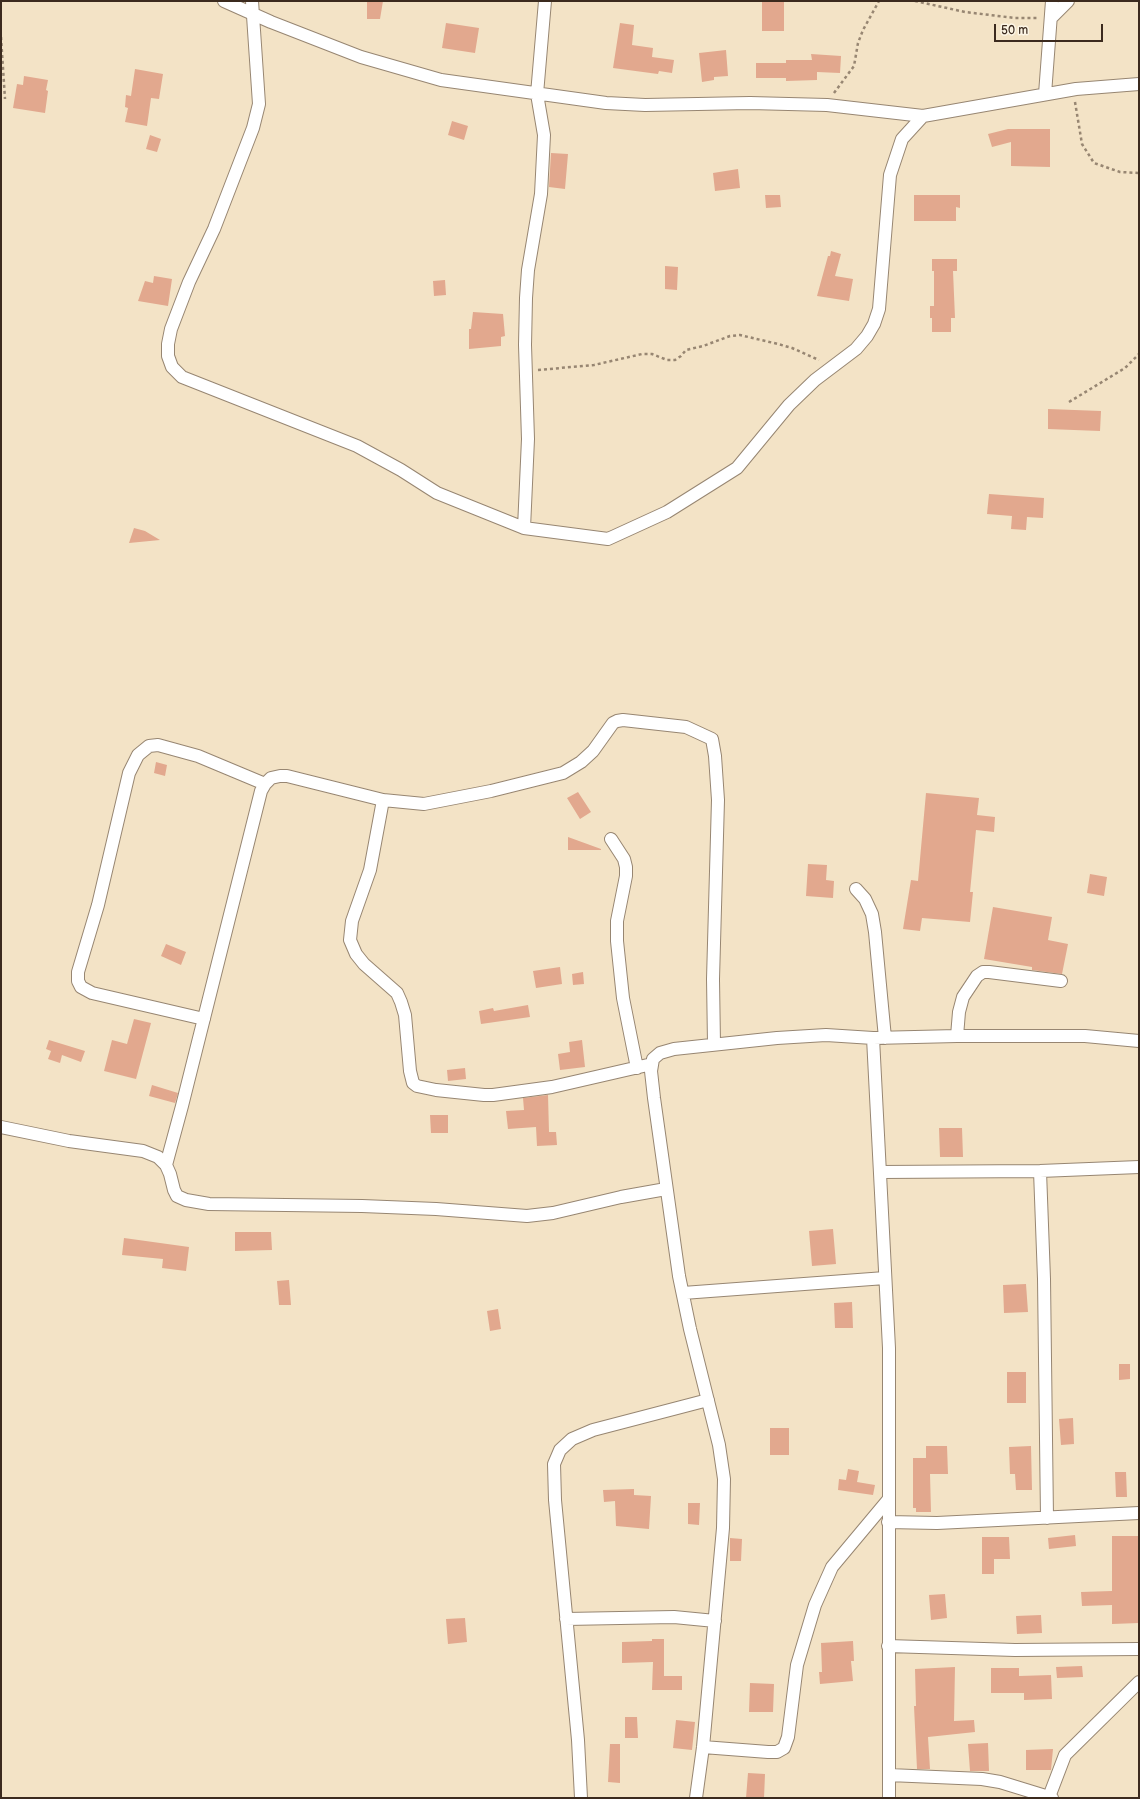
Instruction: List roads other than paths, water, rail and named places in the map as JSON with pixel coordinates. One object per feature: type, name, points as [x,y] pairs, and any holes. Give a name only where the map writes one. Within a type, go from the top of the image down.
[{"type":"street","points":[[224,1],[252,7],[271,22],[361,58],[441,80],[606,103],[645,105],[750,103],[827,105],[923,116],[1076,89],[1139,84]]},
{"type":"street","points":[[524,528],[528,439],[526,298],[528,270],[541,194],[544,135],[537,94],[545,1]]},
{"type":"street","points":[[1045,94],[1052,1]]},
{"type":"street","points":[[1051,18],[1068,1]]},
{"type":"street","points":[[252,7],[259,104],[253,128],[214,229],[189,282],[171,329],[168,344],[168,356],[172,368],[182,377],[357,446],[401,470],[437,493],[524,528],[608,539],[667,512],[737,468],[789,405],[833,366],[856,349],[867,336],[874,324],[879,309],[890,175],[902,139],[923,116]]},
{"type":"street","points":[[166,1165],[257,805],[261,791],[271,778],[287,776],[382,800],[424,804],[498,790],[563,773],[582,762],[593,751],[613,723],[617,721],[623,720],[686,727],[712,739],[715,756],[718,800],[713,978],[714,1044]]},
{"type":"street","points":[[204,1019],[92,993],[81,987],[78,981],[78,972],[98,905],[129,773],[138,755],[149,746],[158,745],[198,756],[265,784]]},
{"type":"street","points":[[382,800],[370,870],[352,921],[350,940],[356,954],[364,964],[396,993],[401,1002],[405,1015],[410,1075],[413,1083],[423,1088],[484,1096],[552,1087],[652,1064]]},
{"type":"street","points":[[610,839],[624,859],[626,867],[626,876],[617,921],[617,941],[623,998],[637,1068]]},
{"type":"street","points":[[856,889],[865,900],[872,914],[875,932],[879,1038],[881,1172],[888,1348],[888,1798]]},
{"type":"street","points":[[957,1036],[959,1012],[963,997],[973,980],[983,972],[1061,981]]},
{"type":"street","points":[[696,1798],[703,1747],[715,1621],[723,1528],[724,1479],[719,1445],[690,1329],[683,1294],[666,1189],[654,1098],[651,1071],[653,1059],[660,1053],[674,1049],[777,1038],[826,1035],[879,1038],[957,1036],[1085,1036],[1139,1041]]},
{"type":"street","points":[[1,1127],[69,1141],[143,1151],[158,1157],[166,1165],[177,1196],[186,1200],[209,1204],[399,1208],[527,1216],[553,1213],[621,1197],[666,1189]]},
{"type":"street","points":[[881,1172],[1040,1172],[1139,1167]]},
{"type":"street","points":[[1040,1172],[1044,1280],[1047,1518]]},
{"type":"street","points":[[683,1294],[885,1278]]},
{"type":"street","points":[[580,1798],[578,1740],[554,1485],[554,1464],[560,1450],[572,1438],[593,1430],[708,1400]]},
{"type":"street","points":[[703,1747],[772,1752],[784,1748],[788,1737],[798,1665],[815,1605],[832,1567],[888,1500]]},
{"type":"street","points":[[888,1522],[937,1523],[1139,1513]]},
{"type":"street","points":[[566,1619],[674,1617],[715,1621]]},
{"type":"street","points":[[888,1646],[1023,1650],[1139,1649]]},
{"type":"street","points":[[888,1775],[982,1779],[1000,1782],[1050,1798],[1065,1755],[1139,1682]]}]
